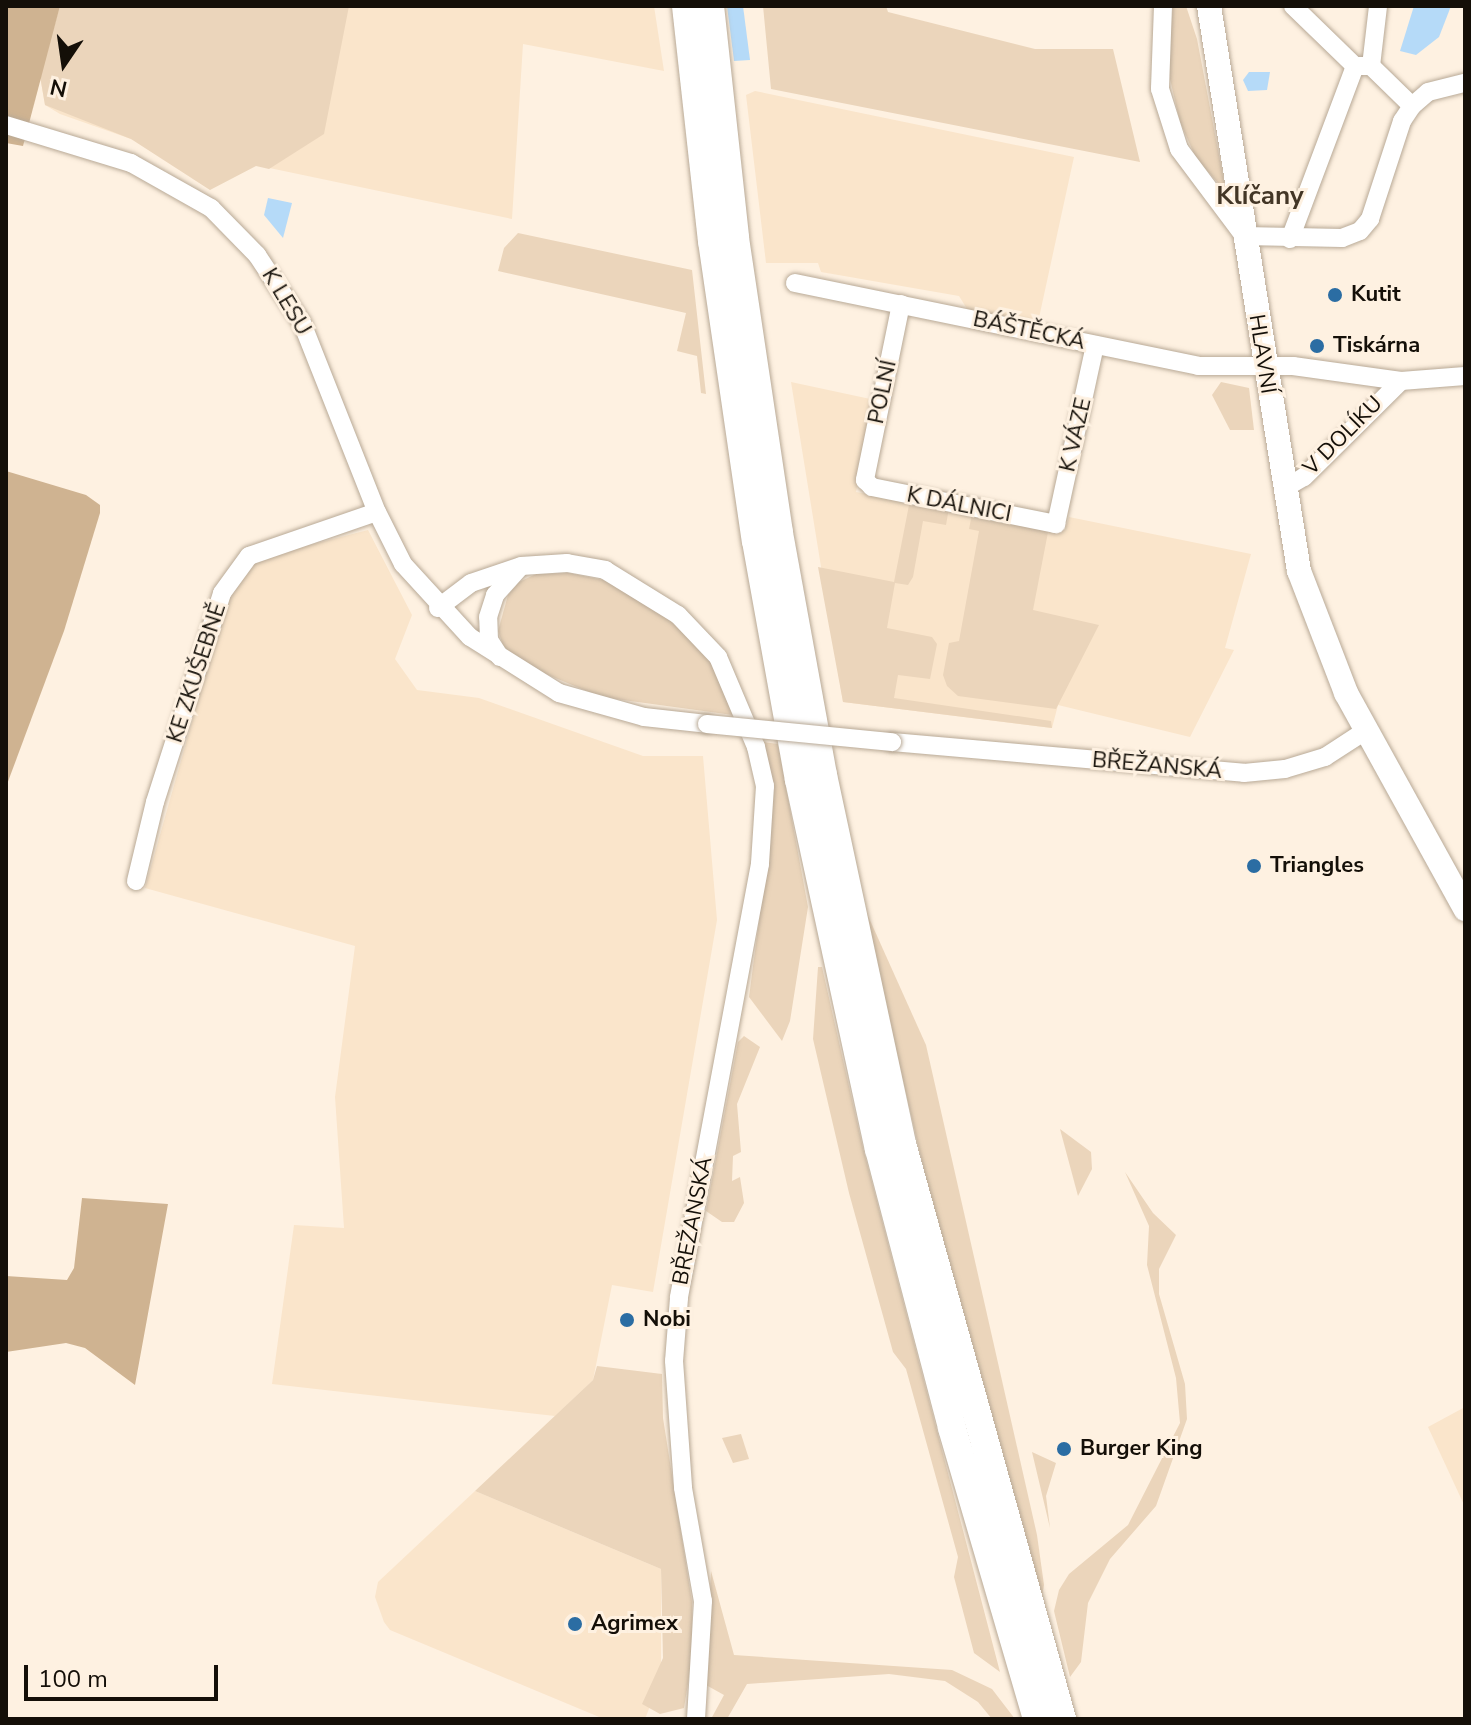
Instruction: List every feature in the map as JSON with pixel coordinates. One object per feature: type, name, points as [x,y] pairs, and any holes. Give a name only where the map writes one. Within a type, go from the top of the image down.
[{"type":"highway","points":[[686,6],[737,415],[799,780],[879,1149],[952,1428],[1037,1719]]},
{"type":"highway","points":[[710,6],[735,238],[779,533],[842,868],[902,1144],[1062,1719]]},
{"type":"main road","name":"HLAVNÍ","points":[[1209,6],[1283,489],[1306,594],[1346,693],[1365,731],[1465,909]]},
{"type":"street","points":[[1163,6],[1160,89],[1179,149],[1244,236],[1342,238],[1360,231],[1370,219],[1402,121],[1412,106],[1428,92],[1465,83]]},
{"type":"street","points":[[1293,6],[1412,106]]},
{"type":"street","points":[[1290,239],[1363,66],[1378,6]]},
{"type":"street","name":"K LESU","points":[[6,125],[131,163],[211,208],[257,255],[302,323],[377,512],[403,564],[438,608]]},
{"type":"street","name":"BÁŠTĚCKÁ","points":[[795,283],[1198,366],[1264,367],[1401,381],[1465,376]]},
{"type":"street","name":"POLNÍ","points":[[865,480],[901,304]]},
{"type":"street","name":"K VÁZE","points":[[1056,524],[1095,345]]},
{"type":"street","name":"V DOLÍKU","points":[[1283,489],[1304,477],[1401,381]]},
{"type":"street","name":"K DÁLNICI","points":[[865,480],[872,487],[1056,524]]},
{"type":"street","name":"KE ZKUŠEBNĚ","points":[[136,881],[155,802],[222,593],[249,556],[377,512]]},
{"type":"street","name":"BŘEŽANSKÁ","points":[[696,1719],[703,1601],[683,1488],[674,1361],[679,1298],[760,864],[765,786],[745,711],[718,657],[678,615],[605,570],[567,563],[521,566],[471,583],[438,608],[501,660],[559,693],[644,717],[707,724],[892,742],[1244,773],[1285,769],[1325,757],[1365,731]]},
{"type":"street","points":[[501,660],[489,640],[488,617],[495,595],[521,566]]},
{"type":"shaded area","points":[[6,6],[60,6],[23,146],[6,143]]},
{"type":"shaded area","points":[[60,6],[654,6],[664,71],[523,44],[512,219],[131,139],[60,114],[45,105],[40,76]]},
{"type":"shaded area","points":[[60,6],[349,6],[324,134],[269,169],[256,166],[210,190],[131,139],[45,105],[40,76]]},
{"type":"shaded area","points":[[763,6],[886,6],[888,12],[1035,49],[1113,49],[1140,162],[771,89]]},
{"type":"shaded area","points":[[1173,6],[1186,6],[1197,39],[1226,192],[1196,158],[1180,122],[1167,66]]},
{"type":"shaded area","points":[[755,91],[1074,157],[1037,327],[969,312],[959,296],[821,272],[818,263],[766,263],[746,95]]},
{"type":"shaded area","points":[[518,233],[692,270],[706,394],[701,393],[697,356],[677,351],[686,313],[498,271],[504,248]]},
{"type":"shaded area","points":[[791,382],[875,400],[856,492],[1065,530],[1069,517],[1251,554],[1225,648],[1234,650],[1190,737],[1058,705],[1052,728],[843,702]]},
{"type":"shaded area","points":[[1221,382],[1249,388],[1254,430],[1230,430],[1212,395]]},
{"type":"shaded area","points":[[6,471],[86,495],[100,505],[100,513],[64,631],[6,787]]},
{"type":"shaded area","points":[[910,500],[949,508],[946,525],[923,521],[913,577],[908,585],[895,583],[887,628],[932,637],[937,644],[930,679],[898,675],[894,698],[1051,721],[1052,728],[843,702],[818,567],[894,582]]},
{"type":"shaded area","points":[[972,514],[1049,527],[1033,610],[1099,625],[1056,709],[958,696],[947,686],[943,675],[949,643],[959,641],[979,531],[969,529]]},
{"type":"shaded area","points":[[368,530],[412,615],[395,659],[417,690],[479,698],[643,756],[703,756],[717,920],[653,1292],[612,1285],[593,1380],[555,1416],[272,1384],[294,1225],[344,1228],[335,1097],[355,946],[145,888],[227,598],[251,560]]},
{"type":"shaded area","points":[[569,573],[603,580],[648,602],[681,630],[711,662],[733,715],[601,697],[517,662],[504,648],[498,631],[508,595],[519,582],[536,574]]},
{"type":"shaded area","points":[[763,742],[778,744],[808,907],[790,1021],[782,1041],[749,997],[770,837]]},
{"type":"shaded area","points":[[860,898],[926,1045],[1037,1535],[1044,1585],[1041,1602],[949,1276]]},
{"type":"shaded area","points":[[818,967],[822,967],[863,1148],[1000,1672],[974,1653],[954,1577],[958,1557],[906,1369],[893,1352],[849,1193],[813,1039]]},
{"type":"shaded area","points":[[744,1036],[760,1047],[737,1104],[741,1152],[733,1156],[732,1181],[740,1177],[744,1203],[734,1222],[722,1222],[706,1211],[738,1042]]},
{"type":"shaded area","points":[[1060,1129],[1091,1152],[1092,1169],[1078,1196]]},
{"type":"shaded area","points":[[1125,1172],[1153,1213],[1176,1235],[1159,1269],[1159,1294],[1185,1384],[1187,1419],[1156,1506],[1110,1559],[1088,1603],[1081,1662],[1070,1677],[1054,1611],[1059,1590],[1069,1574],[1128,1525],[1180,1423],[1176,1378],[1147,1265],[1149,1226]]},
{"type":"shaded area","points":[[82,1198],[168,1204],[135,1385],[85,1348],[66,1343],[6,1352],[6,1276],[67,1280],[74,1268]]},
{"type":"shaded area","points":[[597,1366],[662,1374],[663,1418],[692,1602],[692,1659],[684,1708],[660,1714],[642,1704],[663,1658],[661,1569],[475,1491],[593,1380]]},
{"type":"shaded area","points":[[1465,1407],[1465,1507],[1428,1427]]},
{"type":"shaded area","points":[[741,1434],[749,1459],[733,1463],[722,1438]]},
{"type":"shaded area","points":[[1032,1452],[1056,1463],[1046,1496],[1050,1528]]},
{"type":"shaded area","points":[[475,1491],[661,1569],[661,1678],[645,1719],[604,1719],[390,1630],[384,1622],[375,1597],[378,1582]]},
{"type":"shaded area","points":[[711,1571],[734,1655],[952,1670],[992,1689],[1015,1719],[992,1719],[978,1702],[945,1681],[889,1674],[747,1684],[727,1719],[711,1719],[724,1695],[706,1685]]},
{"type":"water","points":[[727,6],[743,6],[750,60],[734,61]]},
{"type":"water","points":[[1414,6],[1451,6],[1439,37],[1416,55],[1400,51]]},
{"type":"water","points":[[1249,72],[1270,72],[1267,90],[1248,91],[1243,80]]},
{"type":"water","points":[[268,198],[292,203],[283,238],[264,215]]},
{"type":"place","name":"Kutit","points":[[1335,295]]},
{"type":"place","name":"Tiskárna","points":[[1317,346]]},
{"type":"place","name":"Triangles","points":[[1254,866]]},
{"type":"place","name":"Nobi","points":[[627,1320]]},
{"type":"place","name":"Burger King","points":[[1064,1449]]},
{"type":"place","name":"Agrimex","points":[[575,1624]]},
{"type":"district","name":"Klíčany","points":[[1260,196]]}]
